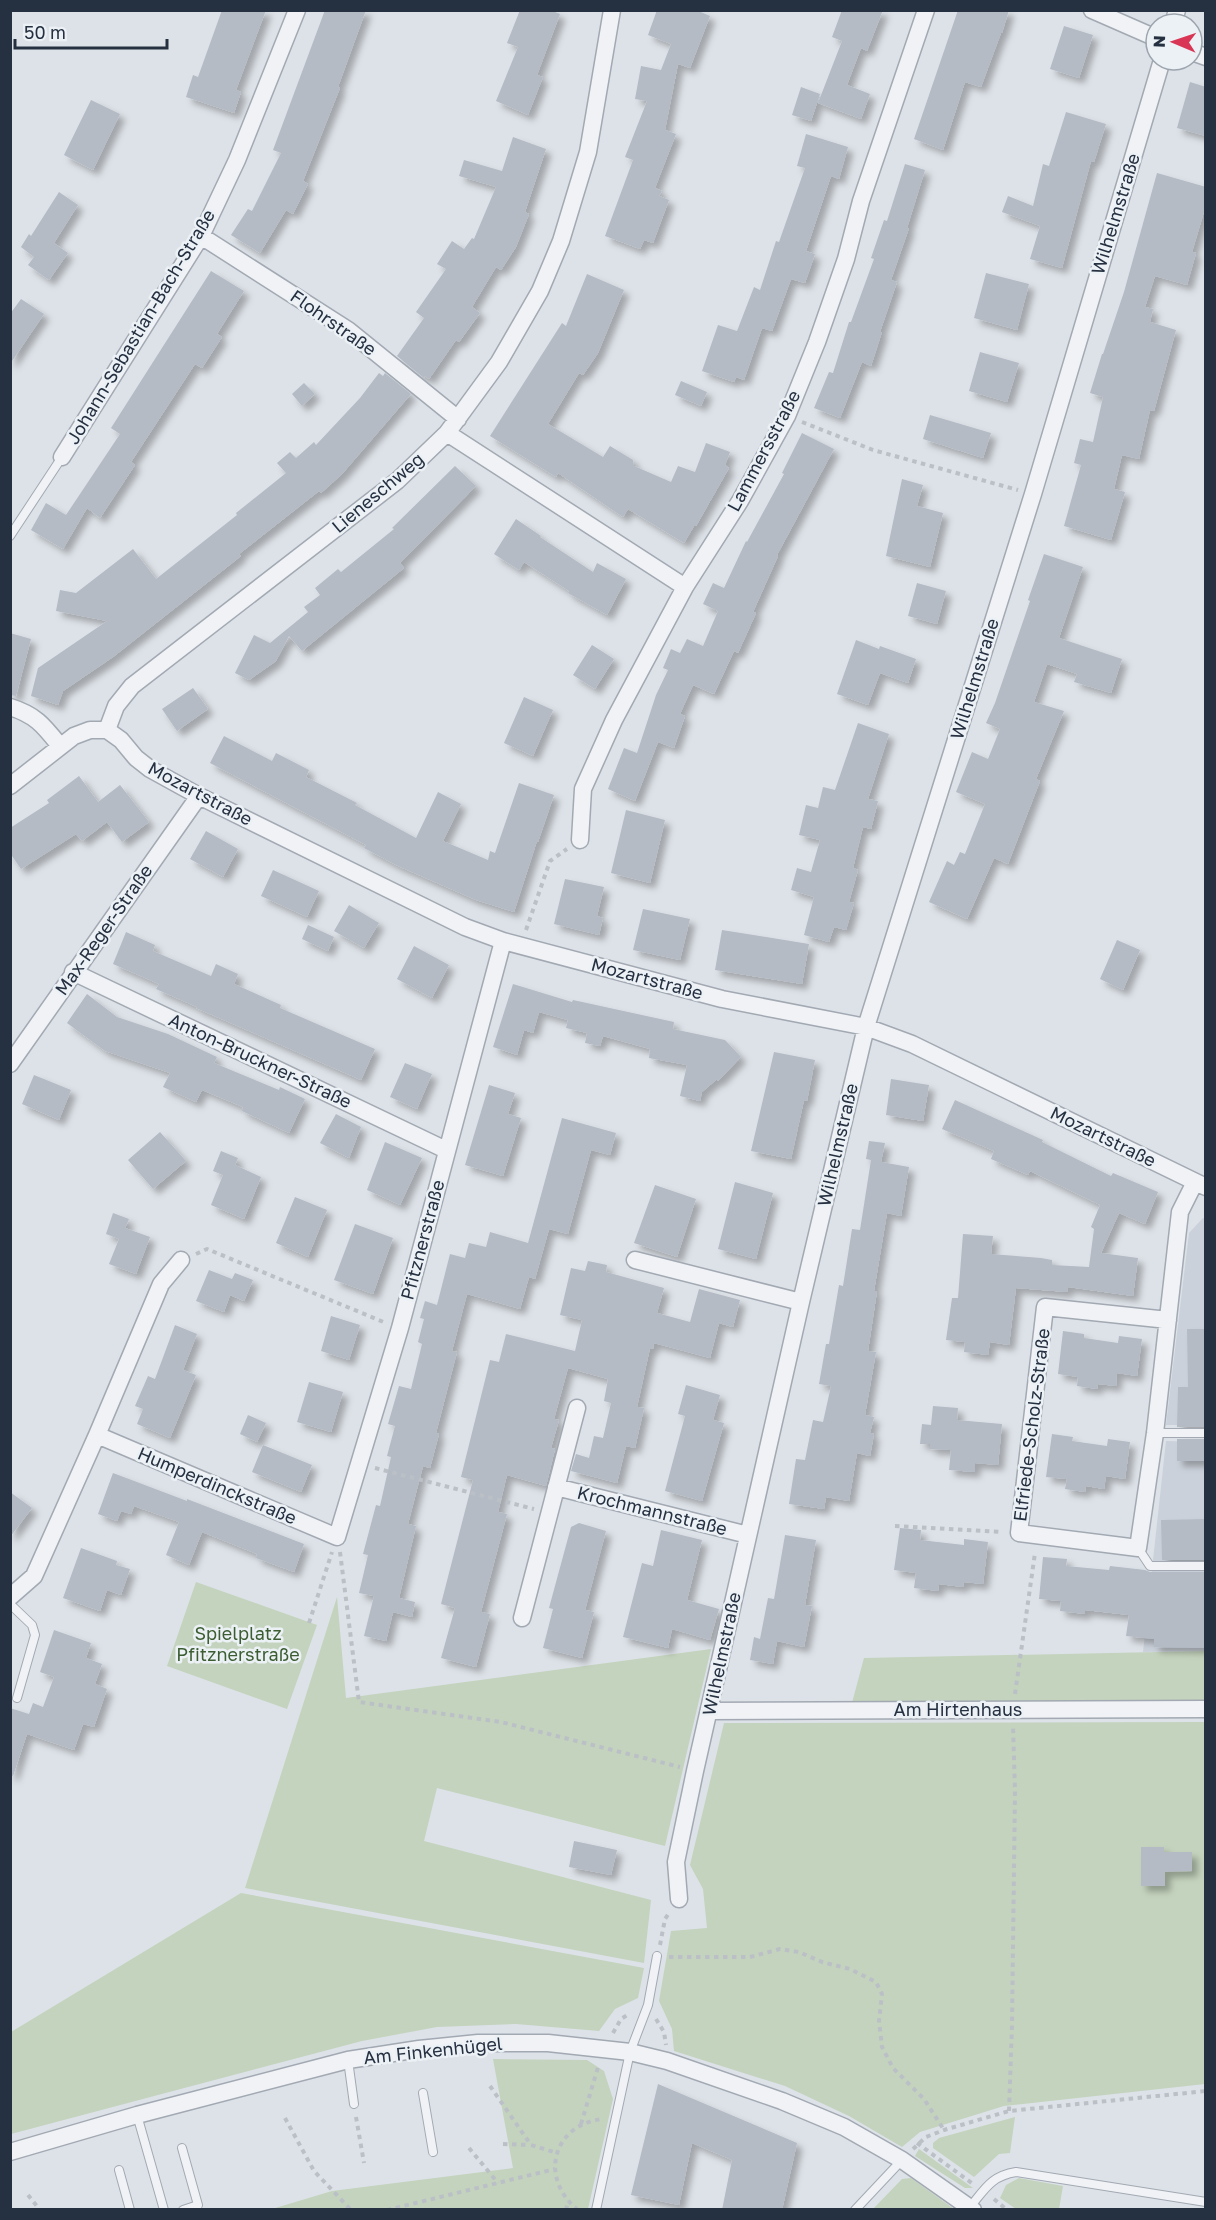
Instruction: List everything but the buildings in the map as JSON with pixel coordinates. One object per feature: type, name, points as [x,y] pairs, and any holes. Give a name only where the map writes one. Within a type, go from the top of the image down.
[{"type":"street","name":"Johann-Sebastian-Bach-Straße","points":[[62,457],[201,236],[237,160],[297,10]]},
{"type":"street","name":"Lieneschweg","points":[[107,730],[116,706],[132,686],[397,482],[447,433],[499,362],[540,291],[561,241],[588,152],[612,10]]},
{"type":"street","name":"Lammersstraße","points":[[580,840],[583,789],[614,720],[685,587],[740,501],[787,416],[817,342],[846,259],[861,201],[926,10]]},
{"type":"street","points":[[1092,10],[1144,33]]},
{"type":"street","name":"Wilhelmstraße","points":[[679,1899],[676,1862],[695,1771],[866,1027],[1033,494],[1158,72]]},
{"type":"street","name":"Flohrstraße","points":[[201,236],[348,330],[458,419]]},
{"type":"street","points":[[447,433],[685,587]]},
{"type":"street","points":[[10,707],[26,712],[41,723],[60,746]]},
{"type":"street","points":[[10,786],[74,736],[90,730],[107,730]]},
{"type":"street","name":"Mozartstraße","points":[[107,730],[150,769],[199,796],[465,927],[503,940],[722,999],[866,1027],[912,1044],[1200,1184]]},
{"type":"street","name":"Max-Reger-Straße","points":[[10,1064],[199,796]]},
{"type":"street","name":"Pfitznerstraße","points":[[338,1537],[399,1328],[503,940]]},
{"type":"street","name":"Anton-Bruckner-Straße","points":[[73,972],[446,1150]]},
{"type":"street","points":[[1138,1548],[1155,1433],[1180,1212],[1200,1184]]},
{"type":"street","points":[[10,1597],[34,1576],[161,1284],[181,1260]]},
{"type":"street","points":[[635,1260],[801,1302]]},
{"type":"street","name":"Elfriede-Scholz-Straße","points":[[1138,1548],[1019,1533],[1045,1307],[1168,1320]]},
{"type":"street","name":"Krochmannstraße","points":[[522,1618],[577,1408]]},
{"type":"street","name":"Humperdinckstraße","points":[[97,1435],[338,1537]]},
{"type":"street","name":"Krochmannstraße","points":[[556,1487],[748,1535]]},
{"type":"street","name":"Am Hirtenhaus","points":[[710,1711],[1206,1709]]},
{"type":"street","name":"Am Finkenhügel","points":[[10,2152],[137,2115],[348,2060],[478,2043],[548,2043],[630,2052],[667,2061],[782,2101],[844,2127],[902,2160],[972,2209]]},
{"type":"lane","name":"Johann-Sebastian-Bach-Straße","points":[[10,536],[62,457]]},
{"type":"lane","points":[[1155,1433],[1206,1433]]},
{"type":"lane","points":[[1138,1548],[1150,1566],[1206,1566]]},
{"type":"lane","points":[[10,1604],[32,1625],[35,1635],[17,1698]]},
{"type":"lane","points":[[596,2210],[630,2052],[648,2005],[657,1956]]},
{"type":"lane","points":[[348,2060],[354,2104]]},
{"type":"lane","points":[[423,2093],[433,2152]]},
{"type":"lane","points":[[137,2115],[164,2210]]},
{"type":"lane","points":[[183,2148],[198,2205],[183,2210]]},
{"type":"lane","points":[[855,2210],[902,2160]]},
{"type":"lane","points":[[119,2169],[130,2210]]},
{"type":"lane","points":[[972,2209],[983,2192],[1001,2174],[1016,2172],[1206,2202]]},
{"type":"path","points":[[787,416],[873,450],[1033,494]]},
{"type":"path","points":[[521,945],[550,861],[580,840]]},
{"type":"path","points":[[181,1260],[207,1249],[399,1328]]},
{"type":"path","points":[[360,1464],[549,1514]]},
{"type":"path","points":[[895,1526],[1019,1533]]},
{"type":"path","points":[[1009,2111],[1015,1791],[1013,1710],[1038,1536]]},
{"type":"path","points":[[309,1623],[338,1537]]},
{"type":"path","points":[[338,1537],[359,1702],[501,1722],[695,1771]]},
{"type":"path","points":[[679,1899],[665,1919],[657,1956],[750,1957],[780,1948],[799,1952],[850,1970],[876,1982],[882,1994],[879,2021],[882,2047],[893,2068],[924,2099],[944,2130]]},
{"type":"path","points":[[581,2124],[603,2048],[621,2019],[648,2005],[664,2032],[667,2061]]},
{"type":"path","points":[[490,2086],[531,2145]]},
{"type":"path","points":[[902,2160],[926,2137],[1009,2111],[1206,2091]]},
{"type":"path","points":[[354,2104],[364,2163]]},
{"type":"path","points":[[285,2118],[314,2171],[351,2210]]},
{"type":"path","points":[[578,2210],[567,2201],[557,2184],[555,2169],[557,2153],[562,2142],[571,2132],[581,2124],[592,2120]]},
{"type":"path","points":[[503,2144],[531,2145],[557,2153]]},
{"type":"path","points":[[917,2144],[1007,2210]]},
{"type":"path","points":[[469,2148],[498,2182]]},
{"type":"path","points":[[387,2210],[555,2169]]},
{"type":"path","points":[[28,2194],[40,2210]]},
{"type":"path","points":[[566,2210],[567,2201]]},
{"type":"shaded area","points":[[1203,1218],[1206,1219],[1205,1425],[1166,1425],[1189,1233]]},
{"type":"shaded area","points":[[1166,1441],[1205,1442],[1205,1651],[1143,1652]]},
{"type":"green space","name":"Spielplatz Pfitznerstraße","points":[[196,1582],[317,1625],[287,1709],[167,1666]]},
{"type":"green space","points":[[337,1597],[346,1698],[711,1649],[665,1846],[437,1788],[424,1841],[651,1900],[644,1963],[245,1888]]},
{"type":"green space","points":[[1205,1651],[1205,1700],[852,1703],[864,1658]]},
{"type":"green space","points":[[1205,1722],[1205,2084],[1004,2106],[920,2132],[902,2147],[849,2116],[785,2086],[674,2051],[672,2029],[659,2001],[671,1931],[707,1928],[703,1889],[690,1865],[724,1723]]},
{"type":"green space","points":[[241,1893],[644,1968],[638,1998],[615,2009],[599,2031],[516,2024],[437,2027],[362,2041],[11,2134],[11,2032]]},
{"type":"green space","points":[[493,2059],[587,2060],[604,2071],[613,2099],[588,2209],[272,2209],[332,2191],[513,2168]]},
{"type":"green space","points":[[1015,2117],[1010,2153],[999,2154],[974,2177],[933,2148],[933,2143],[939,2138]]},
{"type":"green space","points":[[919,2149],[973,2188],[965,2188],[915,2156]]},
{"type":"green space","points":[[911,2178],[954,2209],[873,2209],[902,2179]]},
{"type":"green space","points":[[1019,2178],[1063,2186],[1059,2209],[1016,2209],[1000,2198],[1006,2185]]}]
